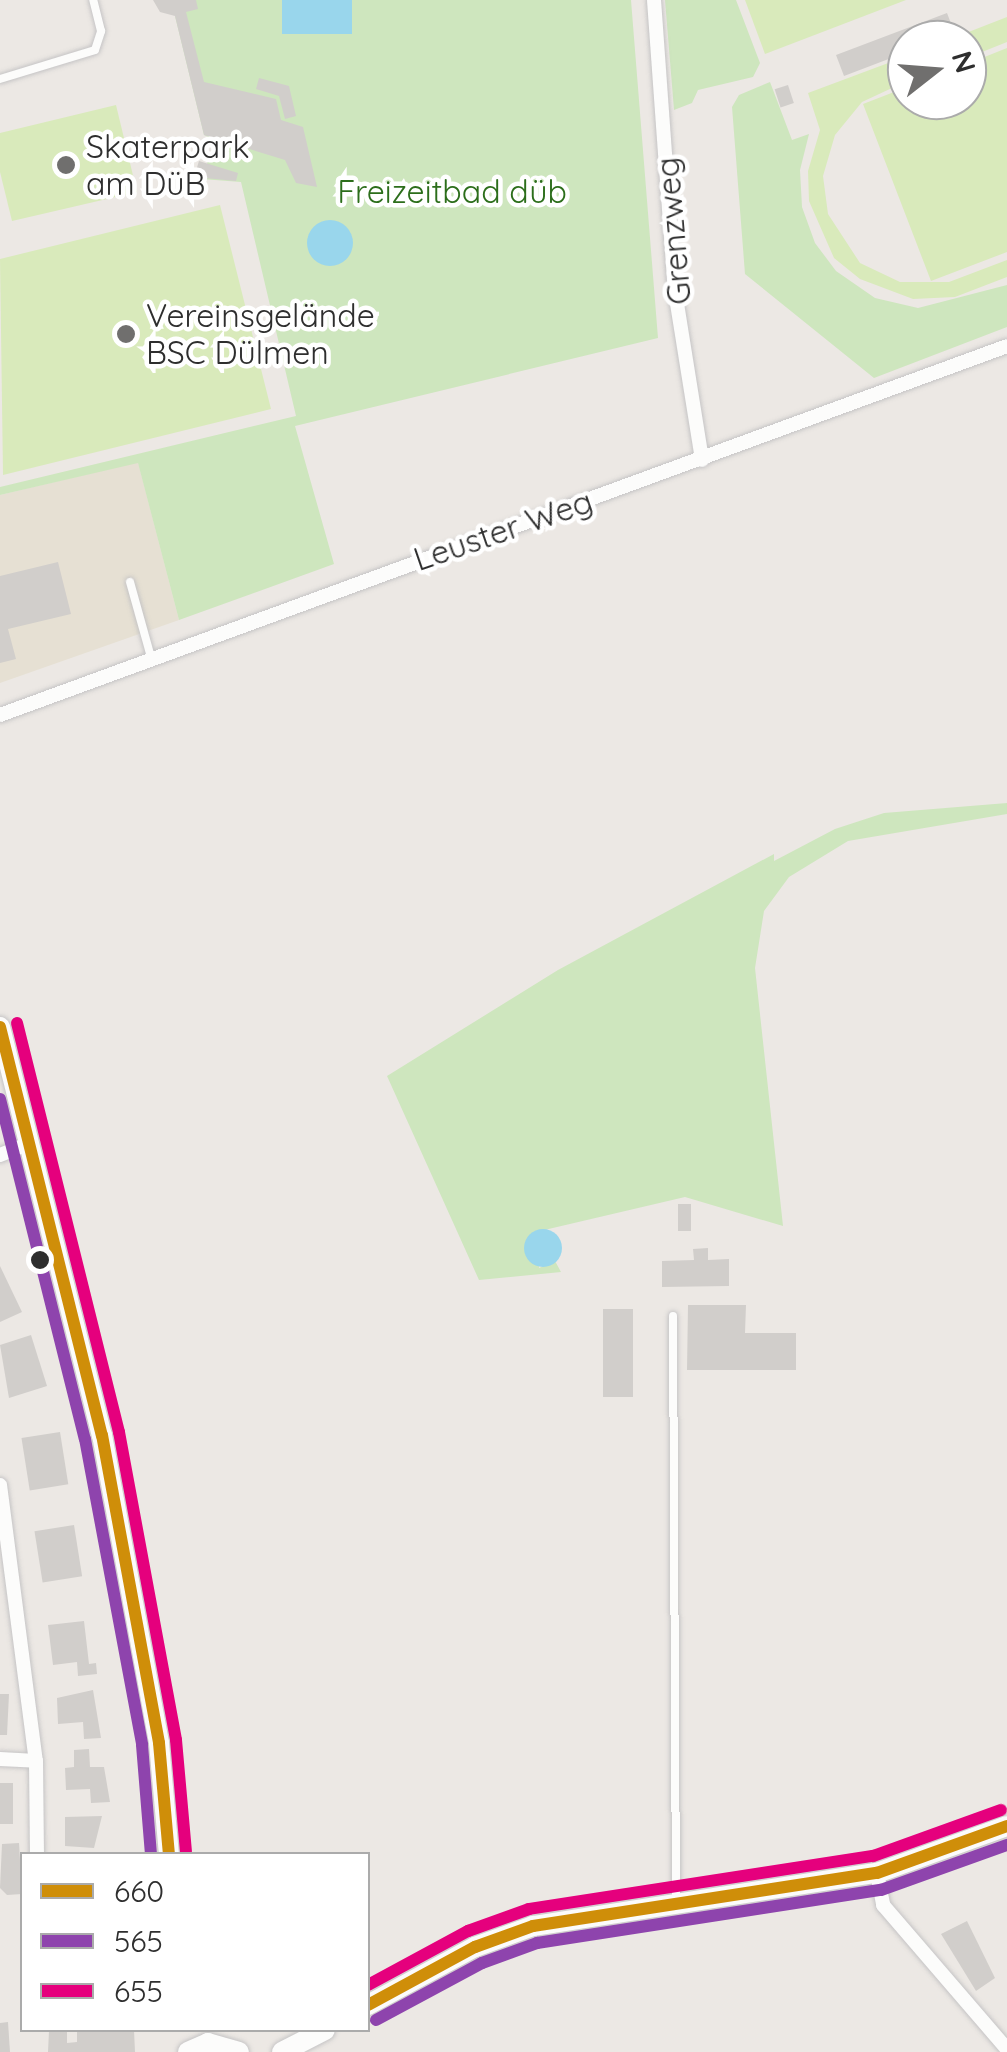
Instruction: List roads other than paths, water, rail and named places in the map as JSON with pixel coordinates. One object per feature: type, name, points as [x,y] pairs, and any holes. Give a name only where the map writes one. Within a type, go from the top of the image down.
[{"type":"street","name":"Grenzweg","points":[[654,0],[675,291],[702,460]]},
{"type":"street","name":"Leuster Weg","points":[[0,715],[1007,346]]},
{"type":"street","points":[[0,1027],[106,1454],[160,1743],[169,1852]]},
{"type":"street","points":[[0,1155],[30,1143]]},
{"type":"street","points":[[0,1485],[36,1760],[37,1852]]},
{"type":"street","points":[[0,1759],[36,1760]]},
{"type":"street","points":[[370,2004],[475,1947],[533,1926],[876,1873],[1007,1826]]},
{"type":"street","points":[[876,1873],[882,1905],[1007,2049]]},
{"type":"street","points":[[282,2052],[321,2032]]},
{"type":"street","points":[[191,2043],[222,2044],[239,2052]]},
{"type":"lane","points":[[0,79],[95,50],[101,31],[93,0]]},
{"type":"lane","points":[[130,582],[151,657]]},
{"type":"lane","points":[[673,1316],[676,1901]]},
{"type":"water","points":[[282,0],[352,0],[352,34],[282,34]]},
{"type":"water","points":[[330,220],[347,226],[353,243],[347,260],[330,266],[313,260],[307,243],[313,226]]},
{"type":"water","points":[[543,1229],[557,1234],[562,1248],[557,1262],[543,1267],[529,1262],[524,1248],[529,1234]]},
{"type":"place","name":"Skaterpark am DüB","points":[[66,165]]},
{"type":"place","name":"Vereinsgelände BSC Dülmen","points":[[126,334]]},
{"type":"park label","name":"Freizeitbad düb","points":[[452,191]]}]
